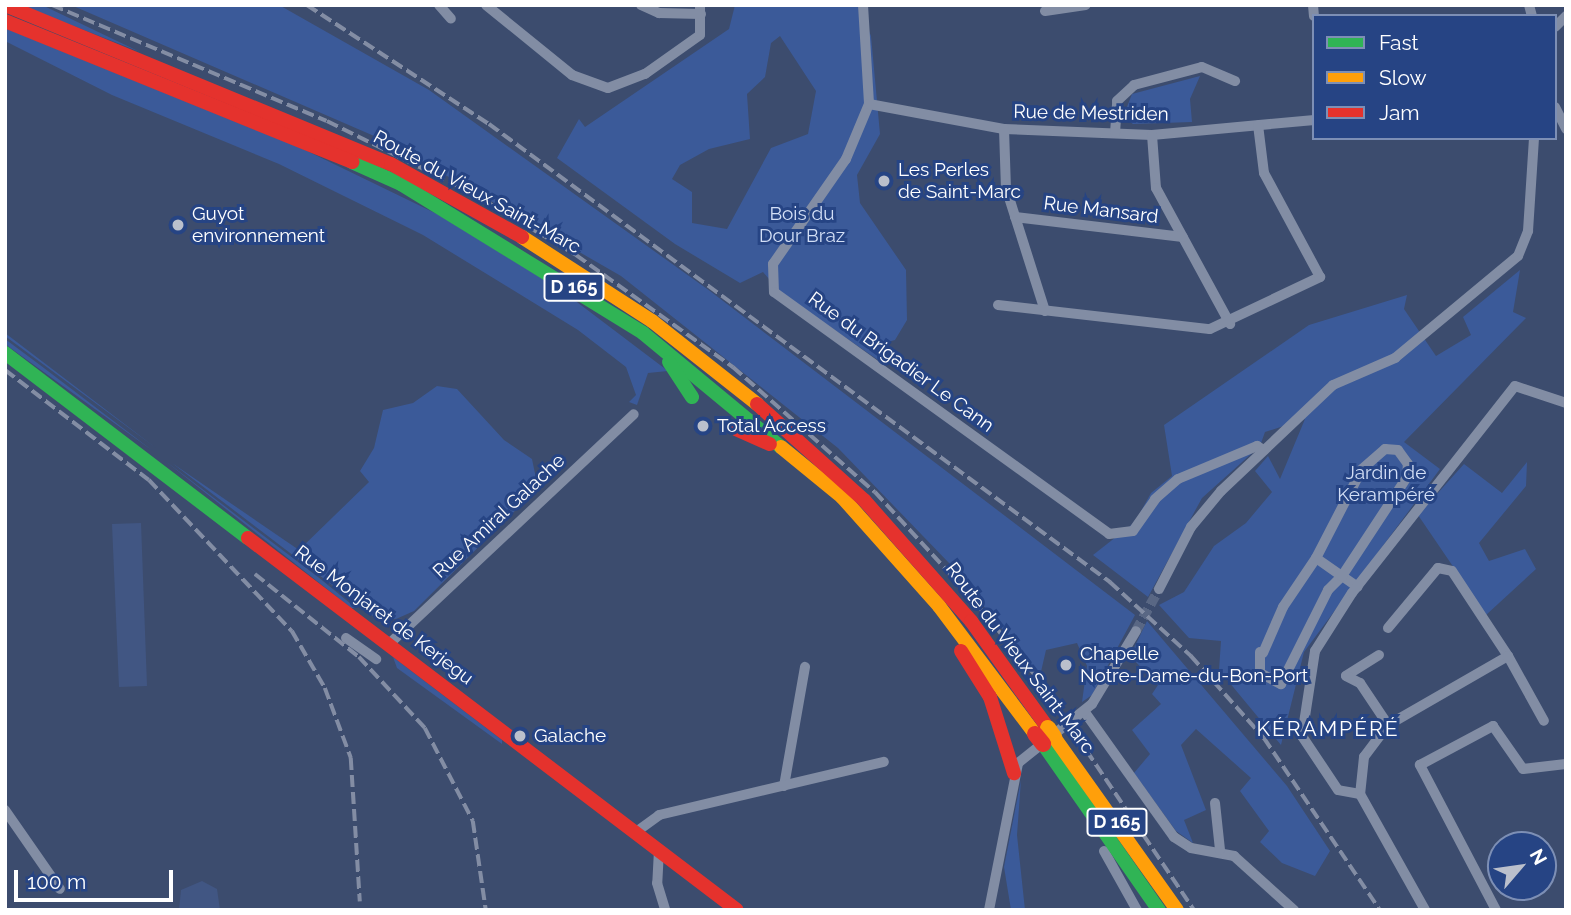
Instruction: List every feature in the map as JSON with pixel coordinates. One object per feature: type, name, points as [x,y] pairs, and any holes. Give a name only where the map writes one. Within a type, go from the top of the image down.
[{"type":"main road","name":"Route du Vieux Saint-Marc","points":[[5,5],[391,164],[528,240],[652,321],[737,386],[864,500],[971,621],[1042,738],[1159,910]]},
{"type":"main road","name":"Route du Vieux Saint-Marc","points":[[5,21],[254,117],[389,178],[523,254],[643,333],[817,474],[880,538],[1177,910]]},
{"type":"main road","points":[[643,333],[692,397]]},
{"type":"main road","name":"Rue Monjaret de Kerjegu","points":[[5,353],[737,910]]},
{"type":"main road","points":[[736,429],[759,435],[880,538],[990,697],[1014,773]]},
{"type":"street","points":[[439,5],[451,19]]},
{"type":"street","points":[[486,5],[572,75],[608,88],[645,74],[700,35],[701,10],[659,13],[640,5]]},
{"type":"street","name":"Rue du Brigadier Le Cann","points":[[863,5],[869,104],[846,159],[773,264],[774,292],[1109,534],[1133,531],[1155,499],[1178,480],[1256,446],[1264,450]]},
{"type":"street","points":[[1045,11],[1086,5]]},
{"type":"street","points":[[1115,133],[1117,101],[1134,85],[1202,67],[1235,81]]},
{"type":"street","name":"Rue de Mestriden","points":[[869,104],[1004,129],[1152,135],[1312,121]]},
{"type":"street","points":[[1557,111],[1566,129]]},
{"type":"street","points":[[998,305],[1200,329],[1230,324],[1320,277],[1264,173],[1258,125]]},
{"type":"street","points":[[1004,129],[1006,188],[1045,311]]},
{"type":"street","points":[[1152,135],[1153,178],[1230,324]]},
{"type":"street","points":[[1159,589],[1191,527],[1264,450],[1333,385],[1395,358],[1518,257],[1528,231],[1534,140]]},
{"type":"street","name":"Rue Mansard","points":[[1015,217],[1183,237]]},
{"type":"street","points":[[1360,793],[1338,790],[1302,736],[1315,651],[1358,587],[1516,386],[1566,403]]},
{"type":"street","name":"Rue Amiral Galache","points":[[388,645],[634,414]]},
{"type":"street","points":[[1385,449],[1398,450],[1408,464],[1407,477],[1342,576],[1313,610],[1281,684],[1260,673],[1261,653],[1283,607],[1316,558],[1362,469],[1385,449]]},
{"type":"street","points":[[1316,558],[1358,587]]},
{"type":"street","points":[[1388,628],[1438,568],[1451,571],[1508,656],[1544,721]]},
{"type":"street","points":[[989,910],[1014,773],[1042,738],[1084,711],[1101,694],[1136,631]]},
{"type":"street","points":[[346,638],[376,659]]},
{"type":"street","points":[[1379,655],[1346,676],[1360,683],[1388,725]]},
{"type":"street","points":[[1426,910],[1360,793],[1364,757],[1388,725],[1508,656]]},
{"type":"street","points":[[784,786],[805,667]]},
{"type":"street","points":[[1084,711],[1174,837],[1191,848],[1220,850],[1294,910]]},
{"type":"street","points":[[1496,910],[1420,765],[1493,726],[1523,769],[1566,764]]},
{"type":"street","points":[[636,832],[659,815],[884,762]]},
{"type":"street","points":[[1215,803],[1220,850]]},
{"type":"street","points":[[5,810],[60,889]]},
{"type":"street","points":[[659,850],[657,883],[665,910]]},
{"type":"street","points":[[1104,850],[1137,910]]},
{"type":"green space","points":[[20,5],[42,5],[140,52]]},
{"type":"green space","points":[[71,5],[279,5],[429,90],[710,291],[1135,615],[1092,695],[1082,702],[1087,666],[1077,643],[1046,650],[1040,676],[949,563],[838,448],[621,276],[388,142]]},
{"type":"green space","name":"Bois du Dour Braz","points":[[735,5],[858,5],[871,36],[880,134],[857,175],[860,203],[906,270],[907,320],[895,340],[881,344],[878,360],[781,293],[763,272],[740,283],[675,244],[557,158],[579,119],[585,127],[729,29]],"holes":[[[780,36],[816,91],[808,134],[771,148],[727,229],[692,223],[692,192],[672,179],[680,165],[709,149],[750,139],[747,94],[765,77],[771,43]]]},
{"type":"green space","points":[[5,28],[303,149],[437,214],[561,290],[668,371],[648,373],[637,405],[629,402],[636,395],[626,367],[578,330],[423,235],[279,164],[112,95],[5,41]]},
{"type":"green space","points":[[1200,76],[1190,99],[1192,122],[1133,124],[1123,117],[1132,94]]},
{"type":"green space","name":"Jardin de Kerampéré","points":[[1520,270],[1513,312],[1526,318],[1404,442],[1440,469],[1304,652],[1281,745],[1219,670],[1221,641],[1189,638],[1159,605],[1184,592],[1214,546],[1246,523],[1272,492],[1255,471],[1268,456],[1280,479],[1305,419],[1265,432],[1260,446],[1202,498],[1148,597],[1093,555],[1135,522],[1151,493],[1172,476],[1164,425],[1309,325],[1407,295],[1404,309],[1436,356],[1471,335],[1463,317]]},
{"type":"green space","points":[[5,333],[156,448],[5,336]]},
{"type":"green space","points":[[5,339],[40,365],[153,451],[5,344]]},
{"type":"green space","points":[[437,386],[457,389],[504,440],[532,459],[538,488],[414,611],[396,619],[378,620],[172,463],[299,550],[369,482],[360,471],[374,448],[383,410],[413,403]]},
{"type":"green space","points":[[164,460],[318,577],[356,608],[351,608]]},
{"type":"green space","points":[[1527,462],[1526,486],[1479,543],[1489,561],[1525,549],[1536,569],[1486,615],[1418,515],[1464,464],[1502,493]]},
{"type":"green space","points":[[1147,621],[1287,786],[1330,851],[1315,876],[1282,863],[1260,842],[1269,831],[1240,791],[1251,778],[1196,729],[1181,745],[1206,810],[1184,820],[1193,843],[1176,831],[1134,773],[1150,754],[1132,730],[1161,704],[1152,694],[1158,685],[1130,656]]},
{"type":"green space","points":[[393,657],[502,740],[502,744],[397,668]]},
{"type":"green space","points":[[1021,780],[1017,835],[1025,910],[1011,910],[1004,867]]},
{"type":"shaded area","points":[[141,523],[147,686],[119,687],[112,524]]},
{"type":"shaded area","points":[[202,881],[217,889],[220,910],[179,910],[181,890]]},
{"type":"tunnel","points":[[1136,631],[1159,589]]},
{"type":"railway","points":[[52,5],[327,121],[470,192],[576,255],[733,367],[875,492],[966,591],[1039,680],[1194,910]]},
{"type":"railway","points":[[307,5],[489,124],[1110,582],[1191,656],[1264,738],[1380,910]]},
{"type":"railway","points":[[5,370],[149,480],[292,631],[325,688],[351,758],[360,902]]},
{"type":"railway","points":[[255,574],[359,657],[425,728],[473,821],[486,910]]},
{"type":"traffic: fast","points":[[352,162],[401,184],[643,333],[781,447]]},
{"type":"traffic: fast","points":[[5,353],[248,538]]},
{"type":"traffic: fast","points":[[669,362],[692,397]]},
{"type":"traffic: fast","points":[[1043,744],[1159,910]]},
{"type":"traffic: slow","points":[[522,237],[652,321],[757,404]]},
{"type":"traffic: slow","points":[[781,447],[842,497],[939,606],[1035,734]]},
{"type":"traffic: slow","points":[[1048,728],[1054,737]]},
{"type":"traffic: slow","points":[[1054,737],[1177,910]]},
{"type":"traffic: jam","points":[[5,5],[391,164],[522,237]]},
{"type":"traffic: jam","points":[[5,21],[352,162]]},
{"type":"traffic: jam","points":[[757,404],[864,500],[971,621],[1048,728]]},
{"type":"traffic: jam","points":[[736,429],[770,444]]},
{"type":"traffic: jam","points":[[248,538],[737,910]]},
{"type":"traffic: jam","points":[[961,651],[990,697],[1014,773]]},
{"type":"traffic: jam","points":[[1035,734],[1043,744]]},
{"type":"place","name":"Les Perles de Saint-Marc","points":[[884,181]]},
{"type":"place","name":"Guyot environnement","points":[[178,225]]},
{"type":"place","name":"Total Access","points":[[703,426]]},
{"type":"place","name":"Chapelle Notre-Dame-du-Bon-Port","points":[[1066,665]]},
{"type":"place","name":"Galache","points":[[520,736]]},
{"type":"district","name":"KÉRAMPÉRÉ","points":[[1328,729]]}]
